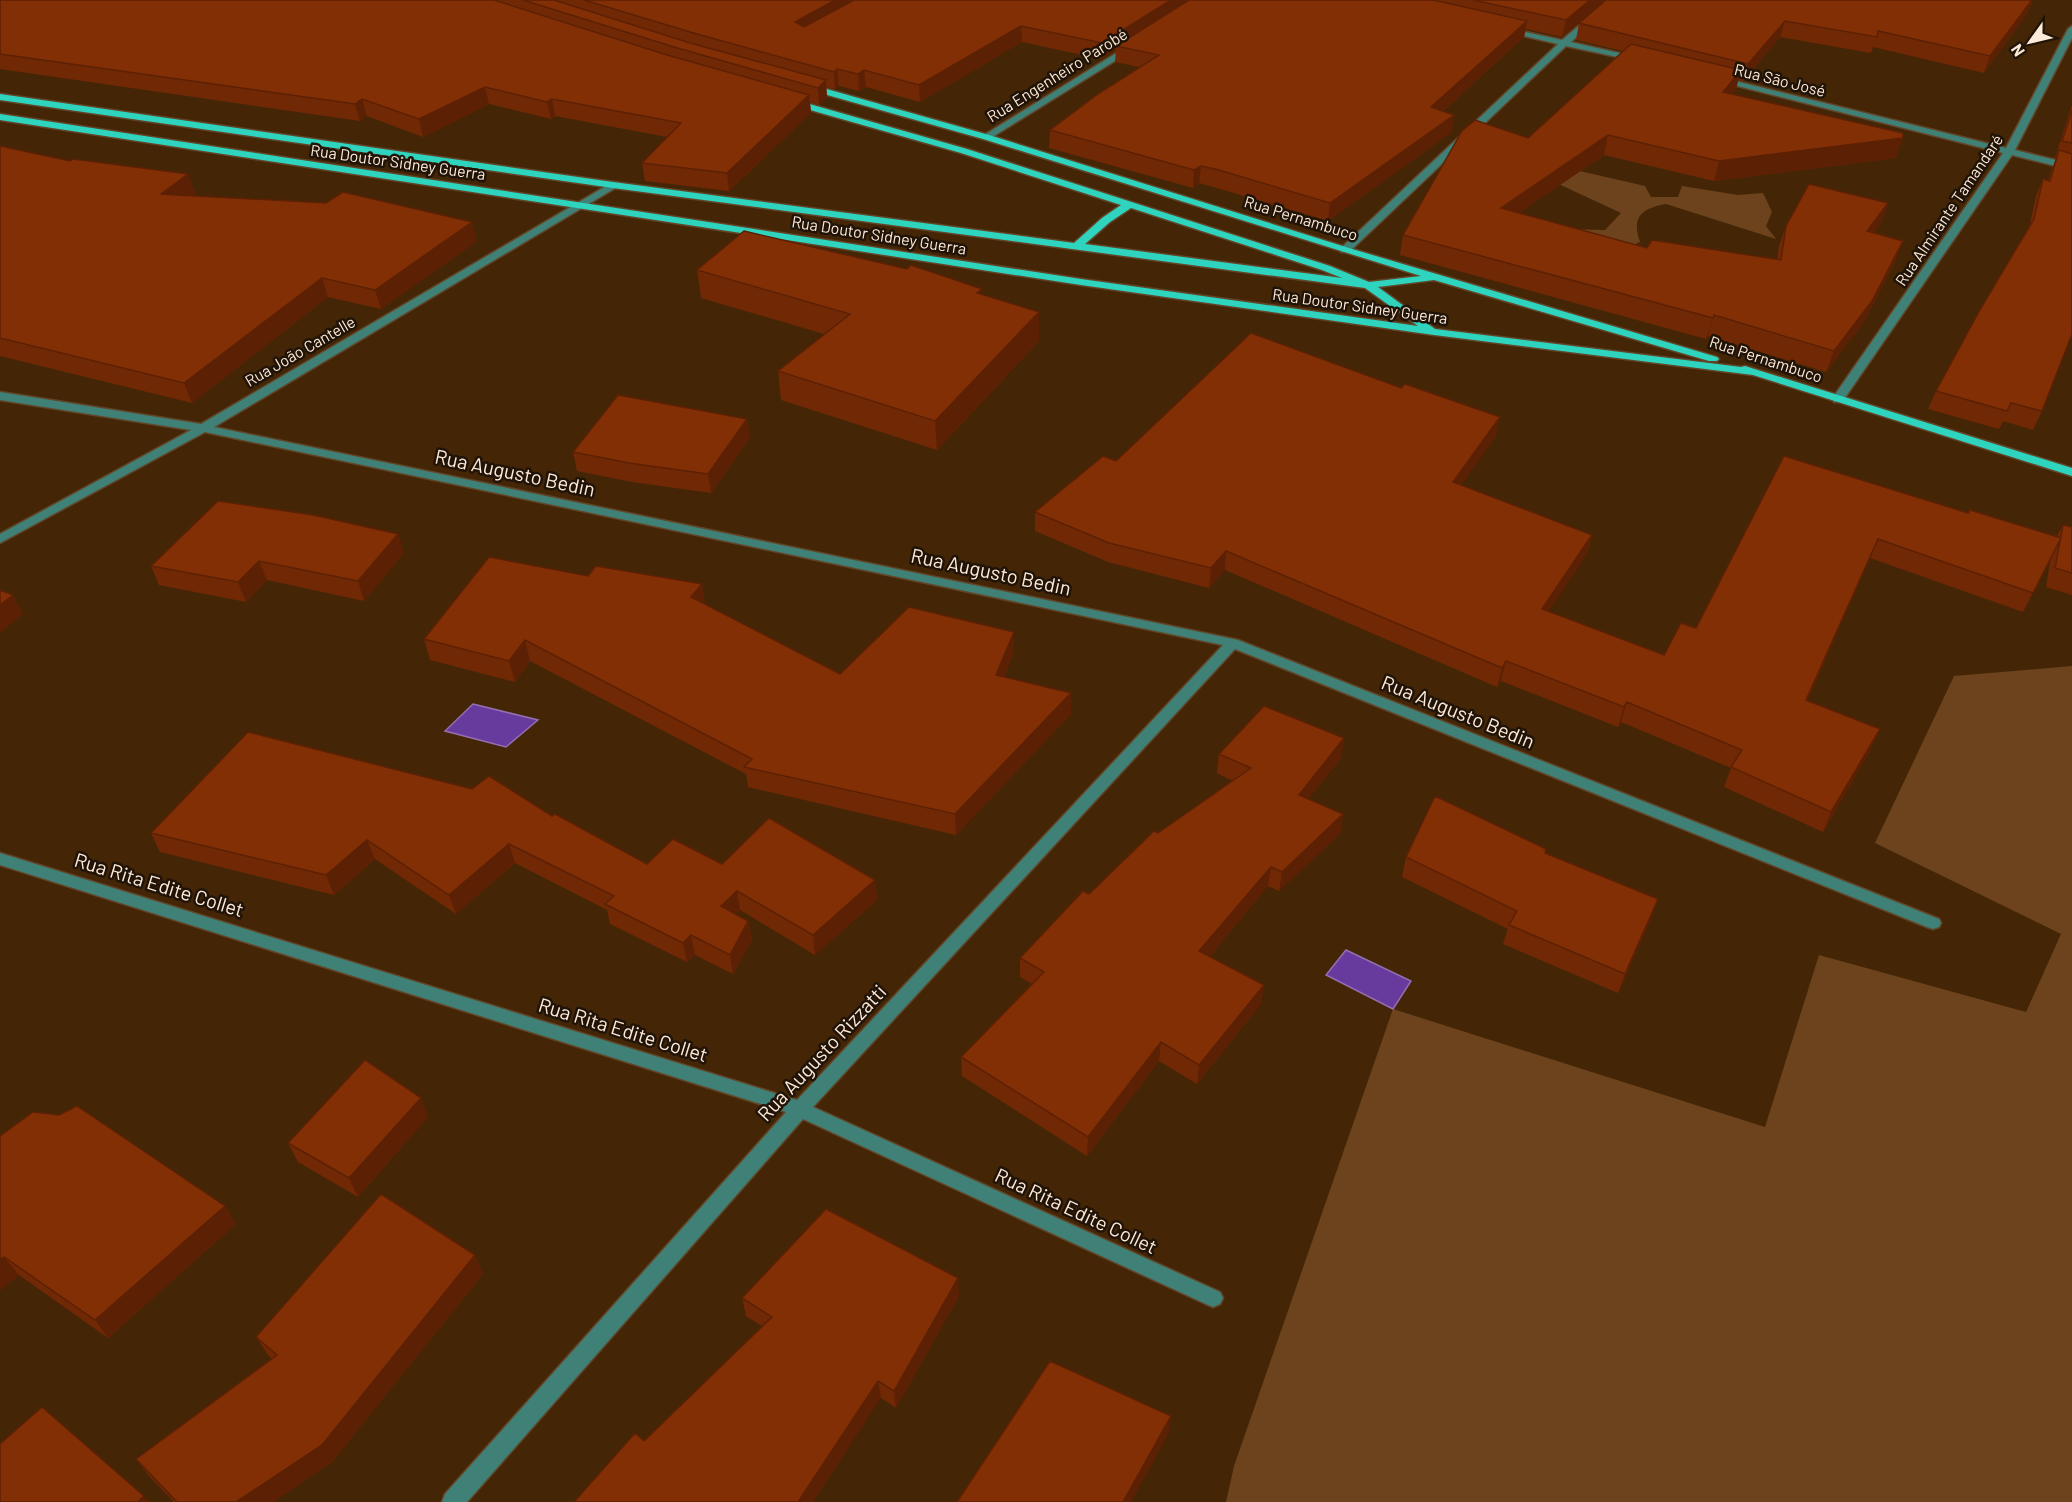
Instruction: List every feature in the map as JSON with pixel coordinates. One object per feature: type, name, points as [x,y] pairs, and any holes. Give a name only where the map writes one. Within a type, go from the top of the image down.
[{"type":"main road","name":"Rua Pernambuco","points":[[796,84],[986,137],[1346,250],[1755,372],[2072,472]]},
{"type":"main road","name":"Rua Doutor Sidney Guerra","points":[[0,97],[613,185],[1368,285],[1439,277]]},
{"type":"main road","name":"Rua Pernambuco","points":[[784,100],[964,151],[1326,268],[1368,285],[1434,332]]},
{"type":"main road","name":"Rua Doutor Sidney Guerra","points":[[0,117],[1080,282],[1434,332],[1755,372]]},
{"type":"main road","points":[[1075,248],[1106,220],[1130,204]]},
{"type":"street","points":[[1346,250],[1565,42],[1614,0]]},
{"type":"street","points":[[1497,27],[1644,62]]},
{"type":"street","name":"Rua Almirante Tamandaré","points":[[1838,399],[2008,152],[2072,29]]},
{"type":"street","name":"Rua Engenheiro Parobé","points":[[986,137],[1136,44]]},
{"type":"street","name":"Rua São José","points":[[1713,79],[2072,167]]},
{"type":"street","name":"Rua João Cantelle","points":[[0,539],[202,428],[584,205],[613,185]]},
{"type":"street","name":"Rua Augusto Bedin","points":[[0,396],[202,428],[1233,643],[1933,923]]},
{"type":"street","name":"Rua Augusto Rizzatti","points":[[453,1502],[800,1109],[1233,643]]},
{"type":"street","name":"Rua Rita Edite Collet","points":[[0,859],[800,1109],[1212,1298]]},
{"type":"shaded area","points":[[1571,169],[1645,186],[1651,197],[1678,197],[1682,186],[1738,195],[1763,193],[1772,212],[1766,226],[1776,239],[1666,204],[1651,208],[1641,215],[1637,226],[1640,242],[1629,247],[1562,229],[1605,230],[1621,213],[1550,180]]},
{"type":"shaded area","points":[[2072,666],[2072,1502],[1226,1502],[1234,1466],[1393,1009],[1765,1127],[1819,955],[2026,1012],[2061,934],[1875,843],[1954,676]]},
{"type":"shaded area","points":[[473,704],[538,720],[506,747],[445,731]]},
{"type":"shaded area","points":[[1346,950],[1411,981],[1393,1009],[1326,975]]},
{"type":"building","points":[[0,0],[494,0],[667,55],[809,95],[727,173],[642,163],[681,123],[552,99],[547,102],[485,87],[419,119],[362,99],[355,104],[0,54]]},
{"type":"building","points":[[523,0],[554,0],[690,43],[826,80],[818,88],[674,47]]},
{"type":"building","points":[[584,0],[835,0],[795,22],[804,27],[854,0],[1171,0],[1102,43],[1021,26],[919,85],[864,70],[858,74],[837,69],[834,72]]},
{"type":"building","points":[[1189,0],[1433,0],[1527,21],[1431,107],[1454,115],[1330,203],[1219,170],[1201,166],[1194,170],[1050,130],[1098,94],[1159,55],[1116,46]]},
{"type":"building","points":[[1473,0],[1590,0],[1566,20]]},
{"type":"building","points":[[1606,0],[2032,0],[1990,56],[1878,31],[1877,37],[1785,21],[1748,64],[1579,23]]},
{"type":"building","points":[[1631,44],[1741,70],[1723,92],[1903,133],[1903,138],[1719,161],[1608,135],[1501,208],[1647,248],[1652,240],[1781,260],[1786,226],[1809,184],[1888,203],[1867,231],[1903,241],[1872,301],[1834,351],[1714,315],[1713,318],[1403,235],[1462,131],[1475,120],[1528,138]]},
{"type":"building","points":[[2072,110],[2072,143],[2062,141]]},
{"type":"building","points":[[0,146],[70,161],[73,159],[188,174],[161,194],[326,203],[343,192],[472,222],[375,290],[322,278],[184,383],[0,338]]},
{"type":"building","points":[[2059,150],[2072,154],[2072,334],[2042,411],[2011,403],[2007,411],[1936,391],[1981,308],[2034,219],[2043,179],[2050,181]]},
{"type":"building","points":[[744,231],[907,269],[911,265],[982,289],[977,293],[1039,312],[935,421],[778,371],[850,314],[697,270]]},
{"type":"building","points":[[1251,333],[1401,388],[1405,384],[1500,417],[1453,482],[1592,535],[1542,609],[1664,655],[1681,623],[1696,628],[1784,456],[1968,513],[1970,510],[2061,538],[2033,593],[1878,539],[1806,700],[1880,729],[1831,812],[1731,767],[1742,750],[1627,702],[1624,707],[1506,661],[1502,668],[1226,551],[1211,568],[1109,543],[1035,512],[1103,456],[1116,461]]},
{"type":"building","points":[[618,395],[747,419],[708,474],[629,463],[573,452]]},
{"type":"building","points":[[218,501],[313,515],[398,534],[358,581],[259,561],[238,582],[151,566]]},
{"type":"building","points":[[2063,525],[2072,527],[2072,573],[2055,568]]},
{"type":"building","points":[[489,557],[588,576],[596,566],[702,584],[691,597],[840,674],[909,607],[1014,632],[996,675],[1071,693],[955,814],[744,767],[752,759],[525,640],[509,661],[424,639]]},
{"type":"building","points":[[0,590],[13,595],[0,605]]},
{"type":"building","points":[[1264,706],[1344,738],[1299,795],[1343,814],[1282,872],[1271,867],[1199,951],[1264,985],[1199,1065],[1161,1042],[1088,1137],[961,1057],[1044,972],[1020,958],[1083,891],[1089,894],[1154,831],[1158,833],[1251,768],[1219,754]]},
{"type":"building","points":[[248,732],[472,789],[489,776],[552,816],[555,814],[647,864],[673,839],[722,864],[769,818],[875,880],[813,935],[737,891],[721,906],[748,921],[730,955],[691,935],[683,943],[605,904],[614,896],[509,844],[449,895],[367,840],[326,875],[151,833]]},
{"type":"building","points":[[1435,796],[1546,849],[1545,853],[1658,899],[1625,974],[1509,925],[1517,911],[1406,857]]},
{"type":"building","points":[[365,1060],[421,1098],[349,1178],[288,1143]]},
{"type":"building","points":[[77,1106],[225,1206],[95,1320],[4,1257],[0,1260],[0,1136],[33,1112],[59,1115]]},
{"type":"building","points":[[381,1194],[475,1255],[322,1445],[236,1502],[177,1502],[136,1459],[277,1355],[256,1337]]},
{"type":"building","points":[[826,1209],[958,1278],[894,1391],[878,1381],[798,1502],[574,1502],[635,1433],[644,1441],[772,1317],[742,1298]]},
{"type":"building","points":[[1050,1361],[1171,1416],[1123,1502],[957,1502]]},
{"type":"building","points":[[42,1407],[144,1496],[138,1502],[0,1502],[0,1444]]}]
